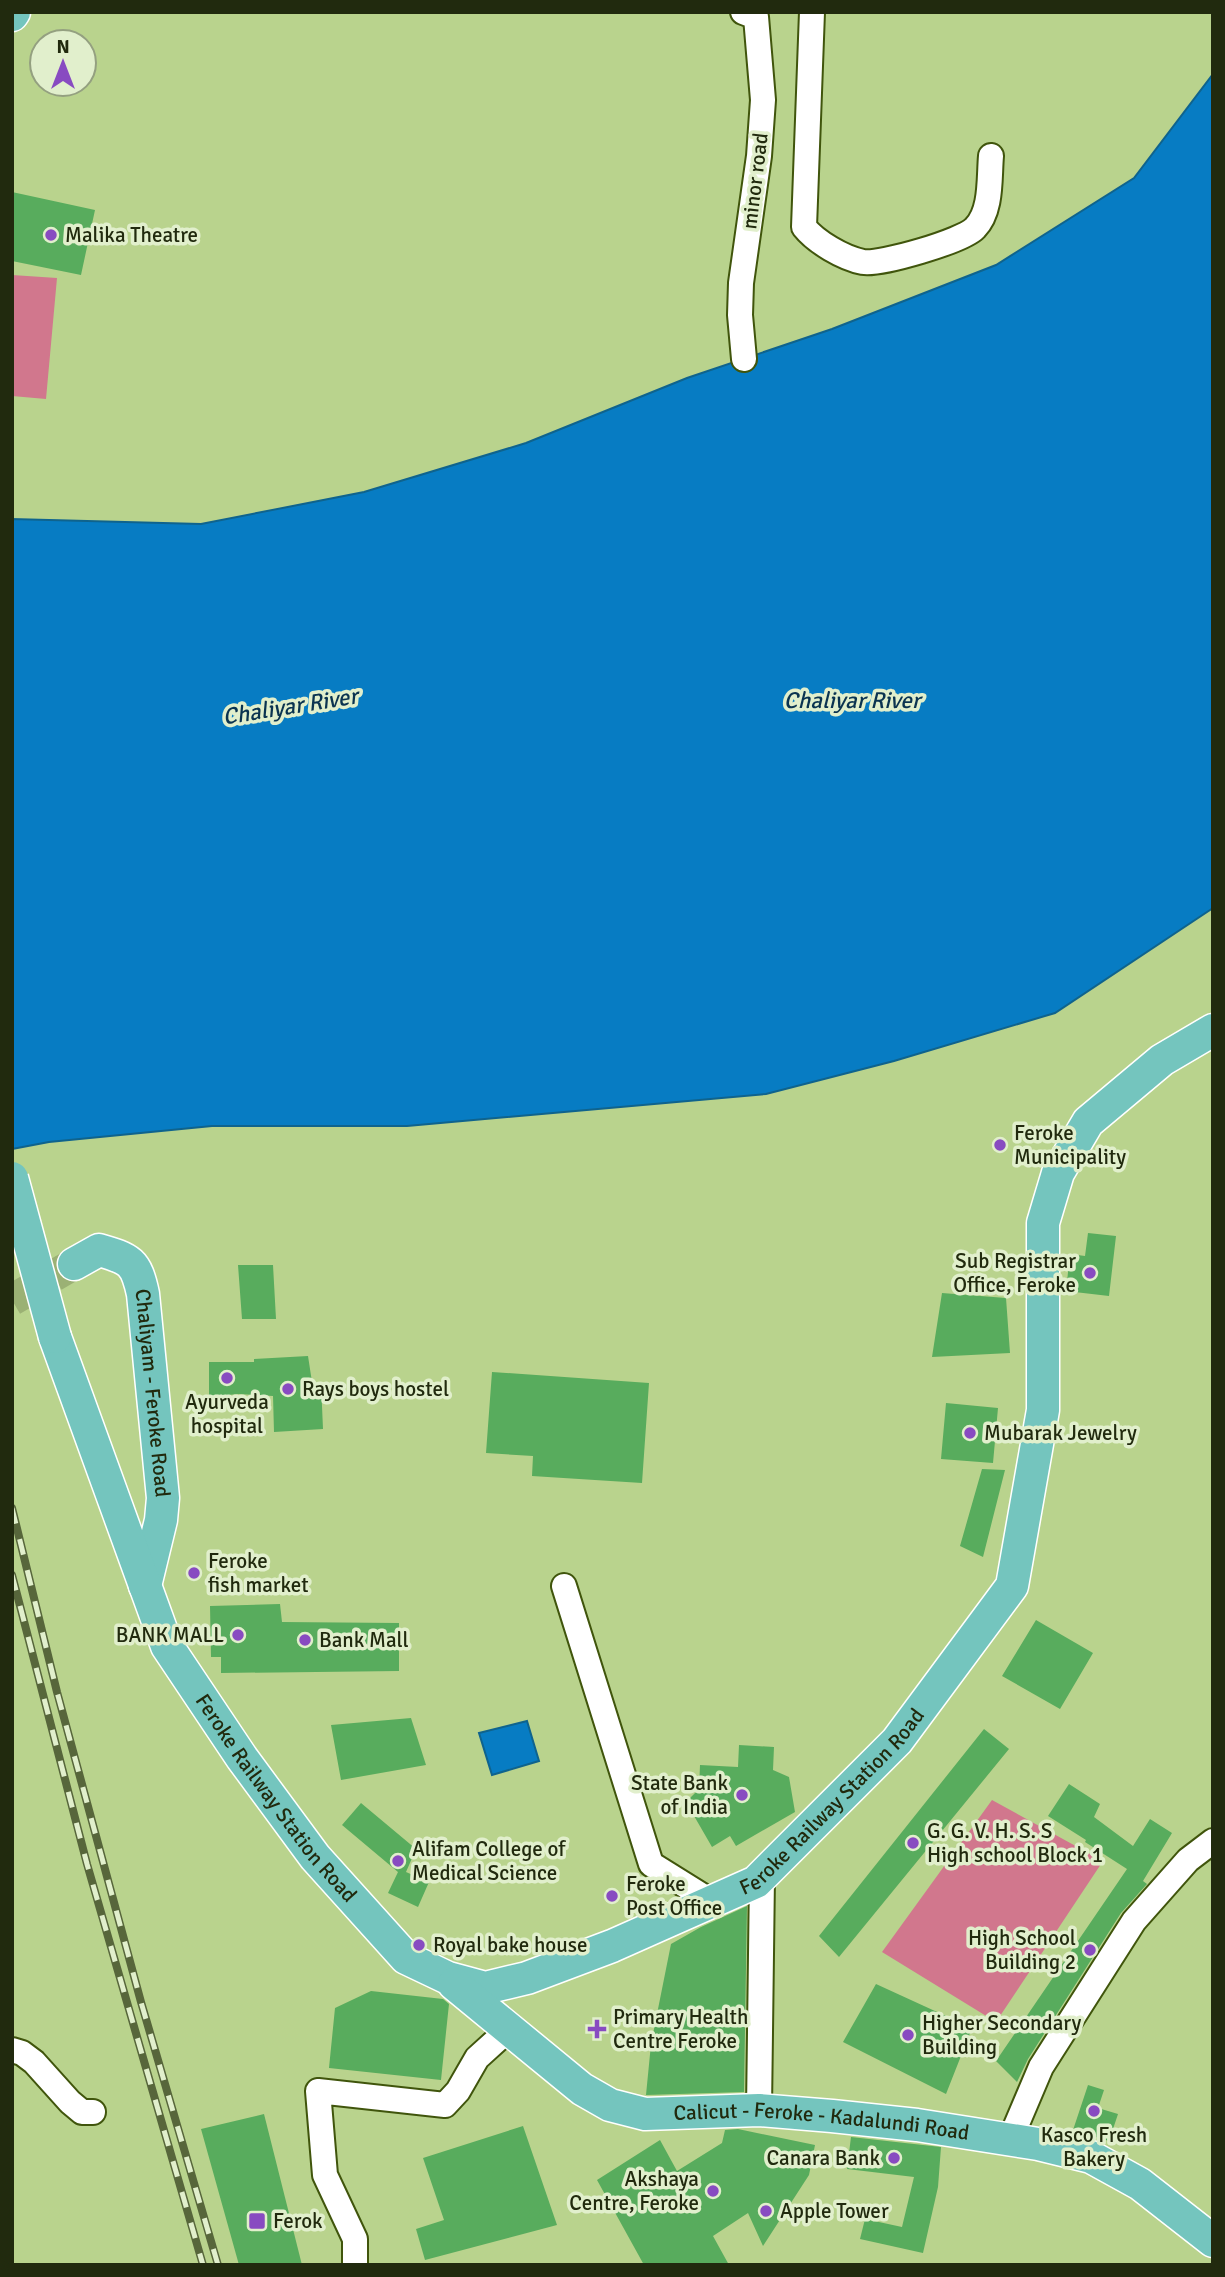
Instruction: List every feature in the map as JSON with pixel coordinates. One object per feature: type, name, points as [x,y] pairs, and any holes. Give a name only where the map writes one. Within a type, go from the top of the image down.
[{"type":"main road","name":"Feroke Railway Station Road","points":[[12,1178],[55,1337],[167,1646],[242,1758],[315,1857],[406,1958],[448,1978],[485,1988],[527,1978],[612,1946],[756,1882],[897,1741],[1012,1587],[1043,1410],[1043,1223],[1058,1172],[1088,1122],[1162,1060],[1213,1030]]},
{"type":"main road","name":"Chaliyam - Feroke Road","points":[[74,1264],[99,1250],[125,1258],[138,1272],[143,1294],[163,1498],[161,1520],[145,1586]]},
{"type":"main road","name":"Calicut - Feroke - Kadalundi Road","points":[[448,1978],[582,2089],[610,2105],[645,2114],[759,2110],[917,2125],[1091,2157],[1140,2184],[1213,2241]]},
{"type":"street","name":"minor road","points":[[743,12],[756,17],[763,100],[759,156],[741,284],[740,315],[744,359]]},
{"type":"street","points":[[812,12],[804,227],[811,236],[850,258],[866,262],[942,245],[975,228],[987,206],[991,156]]},
{"type":"street","points":[[564,1587],[652,1864],[712,1902]]},
{"type":"street","points":[[1010,2140],[1041,2067],[1134,1921],[1188,1860],[1213,1841]]},
{"type":"street","points":[[759,2110],[762,1876]]},
{"type":"street","points":[[355,2265],[355,2239],[325,2175],[318,2091],[445,2105],[458,2091],[477,2058],[509,2029]]},
{"type":"street","points":[[12,2050],[22,2053],[34,2062],[82,2112],[93,2112]]},
{"type":"shaded area","points":[[12,275],[57,278],[46,399],[12,396]]},
{"type":"shaded area","points":[[992,1800],[1103,1861],[996,2022],[882,1952]]},
{"type":"water","name":"Chaliyar River","points":[[1213,74],[1213,908],[1055,1013],[894,1061],[766,1094],[407,1126],[212,1126],[49,1142],[12,1149],[12,519],[201,524],[364,492],[526,443],[687,378],[832,329],[996,265],[1134,178]]},
{"type":"water","points":[[527,1721],[539,1761],[492,1775],[479,1733]]},
{"type":"building","name":"Malika Theatre","points":[[12,192],[95,210],[81,275],[12,261]]},
{"type":"building","name":"Sub Registrar Office, Feroke","points":[[1088,1233],[1116,1236],[1109,1296],[1066,1291],[1070,1254],[1085,1256]]},
{"type":"building","points":[[238,1265],[273,1265],[276,1319],[242,1319]]},
{"type":"building","points":[[942,1293],[1006,1298],[1010,1353],[932,1357]]},
{"type":"building","name":"Rays boys hostel","points":[[308,1356],[312,1382],[321,1383],[323,1429],[274,1432],[273,1396],[238,1394],[209,1397],[209,1362],[254,1362],[254,1359]]},
{"type":"building","points":[[492,1372],[649,1383],[642,1483],[532,1476],[533,1456],[486,1453]]},
{"type":"building","name":"Mubarak Jewelry","points":[[946,1403],[998,1408],[993,1463],[941,1459]]},
{"type":"building","points":[[982,1469],[1005,1470],[983,1557],[960,1546]]},
{"type":"building","name":"Bank Mall","points":[[280,1604],[282,1622],[399,1623],[399,1671],[221,1673],[221,1657],[211,1657],[210,1606]]},
{"type":"building","points":[[1036,1620],[1093,1653],[1060,1709],[1002,1676]]},
{"type":"building","points":[[411,1718],[426,1765],[341,1780],[331,1725]]},
{"type":"building","name":"G. G. V. H. S. S High school Block 1","points":[[984,1729],[1009,1749],[839,1957],[819,1936]]},
{"type":"building","name":"State Bank of India","points":[[739,1745],[774,1747],[773,1770],[789,1777],[795,1812],[736,1846],[730,1836],[712,1847],[686,1802],[699,1789],[700,1765],[738,1767]]},
{"type":"building","points":[[1069,1784],[1100,1804],[1094,1817],[1133,1846],[1150,1819],[1172,1833],[1143,1881],[1147,1884],[1121,1913],[1028,2059],[1017,2082],[996,2061],[1127,1869],[1048,1816]]},
{"type":"building","name":"Alifam College of Medical Science","points":[[361,1803],[416,1849],[406,1872],[429,1882],[418,1907],[388,1893],[398,1872],[342,1825]]},
{"type":"building","points":[[747,1906],[744,2092],[646,2095],[651,2044],[671,1944]]},
{"type":"building","name":"Higher Secondary Building","points":[[876,1984],[972,2028],[946,2094],[843,2042]]},
{"type":"building","points":[[371,1991],[443,1999],[449,2004],[441,2080],[329,2068],[335,2008]]},
{"type":"building","name":"Kasco Fresh Bakery","points":[[1088,2085],[1104,2090],[1098,2108],[1118,2114],[1109,2141],[1073,2130]]},
{"type":"building","points":[[264,2114],[302,2265],[239,2265],[201,2129]]},
{"type":"building","points":[[523,2126],[557,2225],[425,2260],[416,2229],[444,2220],[423,2158]]},
{"type":"building","points":[[738,2129],[815,2145],[809,2175],[763,2246],[748,2213],[713,2236],[729,2265],[644,2265],[597,2180],[660,2140],[677,2171],[722,2143],[725,2130]]},
{"type":"building","points":[[851,2137],[941,2147],[938,2187],[923,2253],[860,2239],[865,2219],[902,2227],[914,2177],[847,2169]]},
{"type":"tunnel","points":[[12,1300],[74,1264]]},
{"type":"railway","points":[[12,1508],[57,1692],[141,2002],[218,2265]]},
{"type":"railway","points":[[12,1575],[87,1864],[203,2265]]},
{"type":"place","name":"Malika Theatre","points":[[51,235]]},
{"type":"place","name":"Feroke Municipality","points":[[1000,1145]]},
{"type":"place","name":"Sub Registrar Office, Feroke","points":[[1090,1273]]},
{"type":"place","name":"Ayurveda hospital","points":[[227,1378]]},
{"type":"place","name":"Rays boys hostel","points":[[288,1389]]},
{"type":"place","name":"Mubarak Jewelry","points":[[970,1433]]},
{"type":"place","name":"Feroke fish market","points":[[194,1573]]},
{"type":"place","name":"BANK MALL","points":[[238,1635]]},
{"type":"place","name":"Bank Mall","points":[[305,1640]]},
{"type":"place","name":"State Bank of India","points":[[742,1795]]},
{"type":"place","name":"G. G. V. H. S. S High school Block 1","points":[[913,1843]]},
{"type":"place","name":"Alifam College of Medical Science","points":[[398,1861]]},
{"type":"place","name":"Feroke Post Office","points":[[612,1896]]},
{"type":"place","name":"Royal bake house","points":[[419,1945]]},
{"type":"place","name":"High School Building 2","points":[[1090,1950]]},
{"type":"place","name":"Primary Health Centre Feroke","points":[[597,2029]]},
{"type":"place","name":"Higher Secondary Building","points":[[908,2035]]},
{"type":"place","name":"Kasco Fresh Bakery","points":[[1094,2111]]},
{"type":"place","name":"Canara Bank","points":[[894,2158]]},
{"type":"place","name":"Akshaya Centre, Feroke","points":[[713,2191]]},
{"type":"place","name":"Apple Tower","points":[[766,2211]]},
{"type":"place","name":"Ferok","points":[[257,2221]]}]
